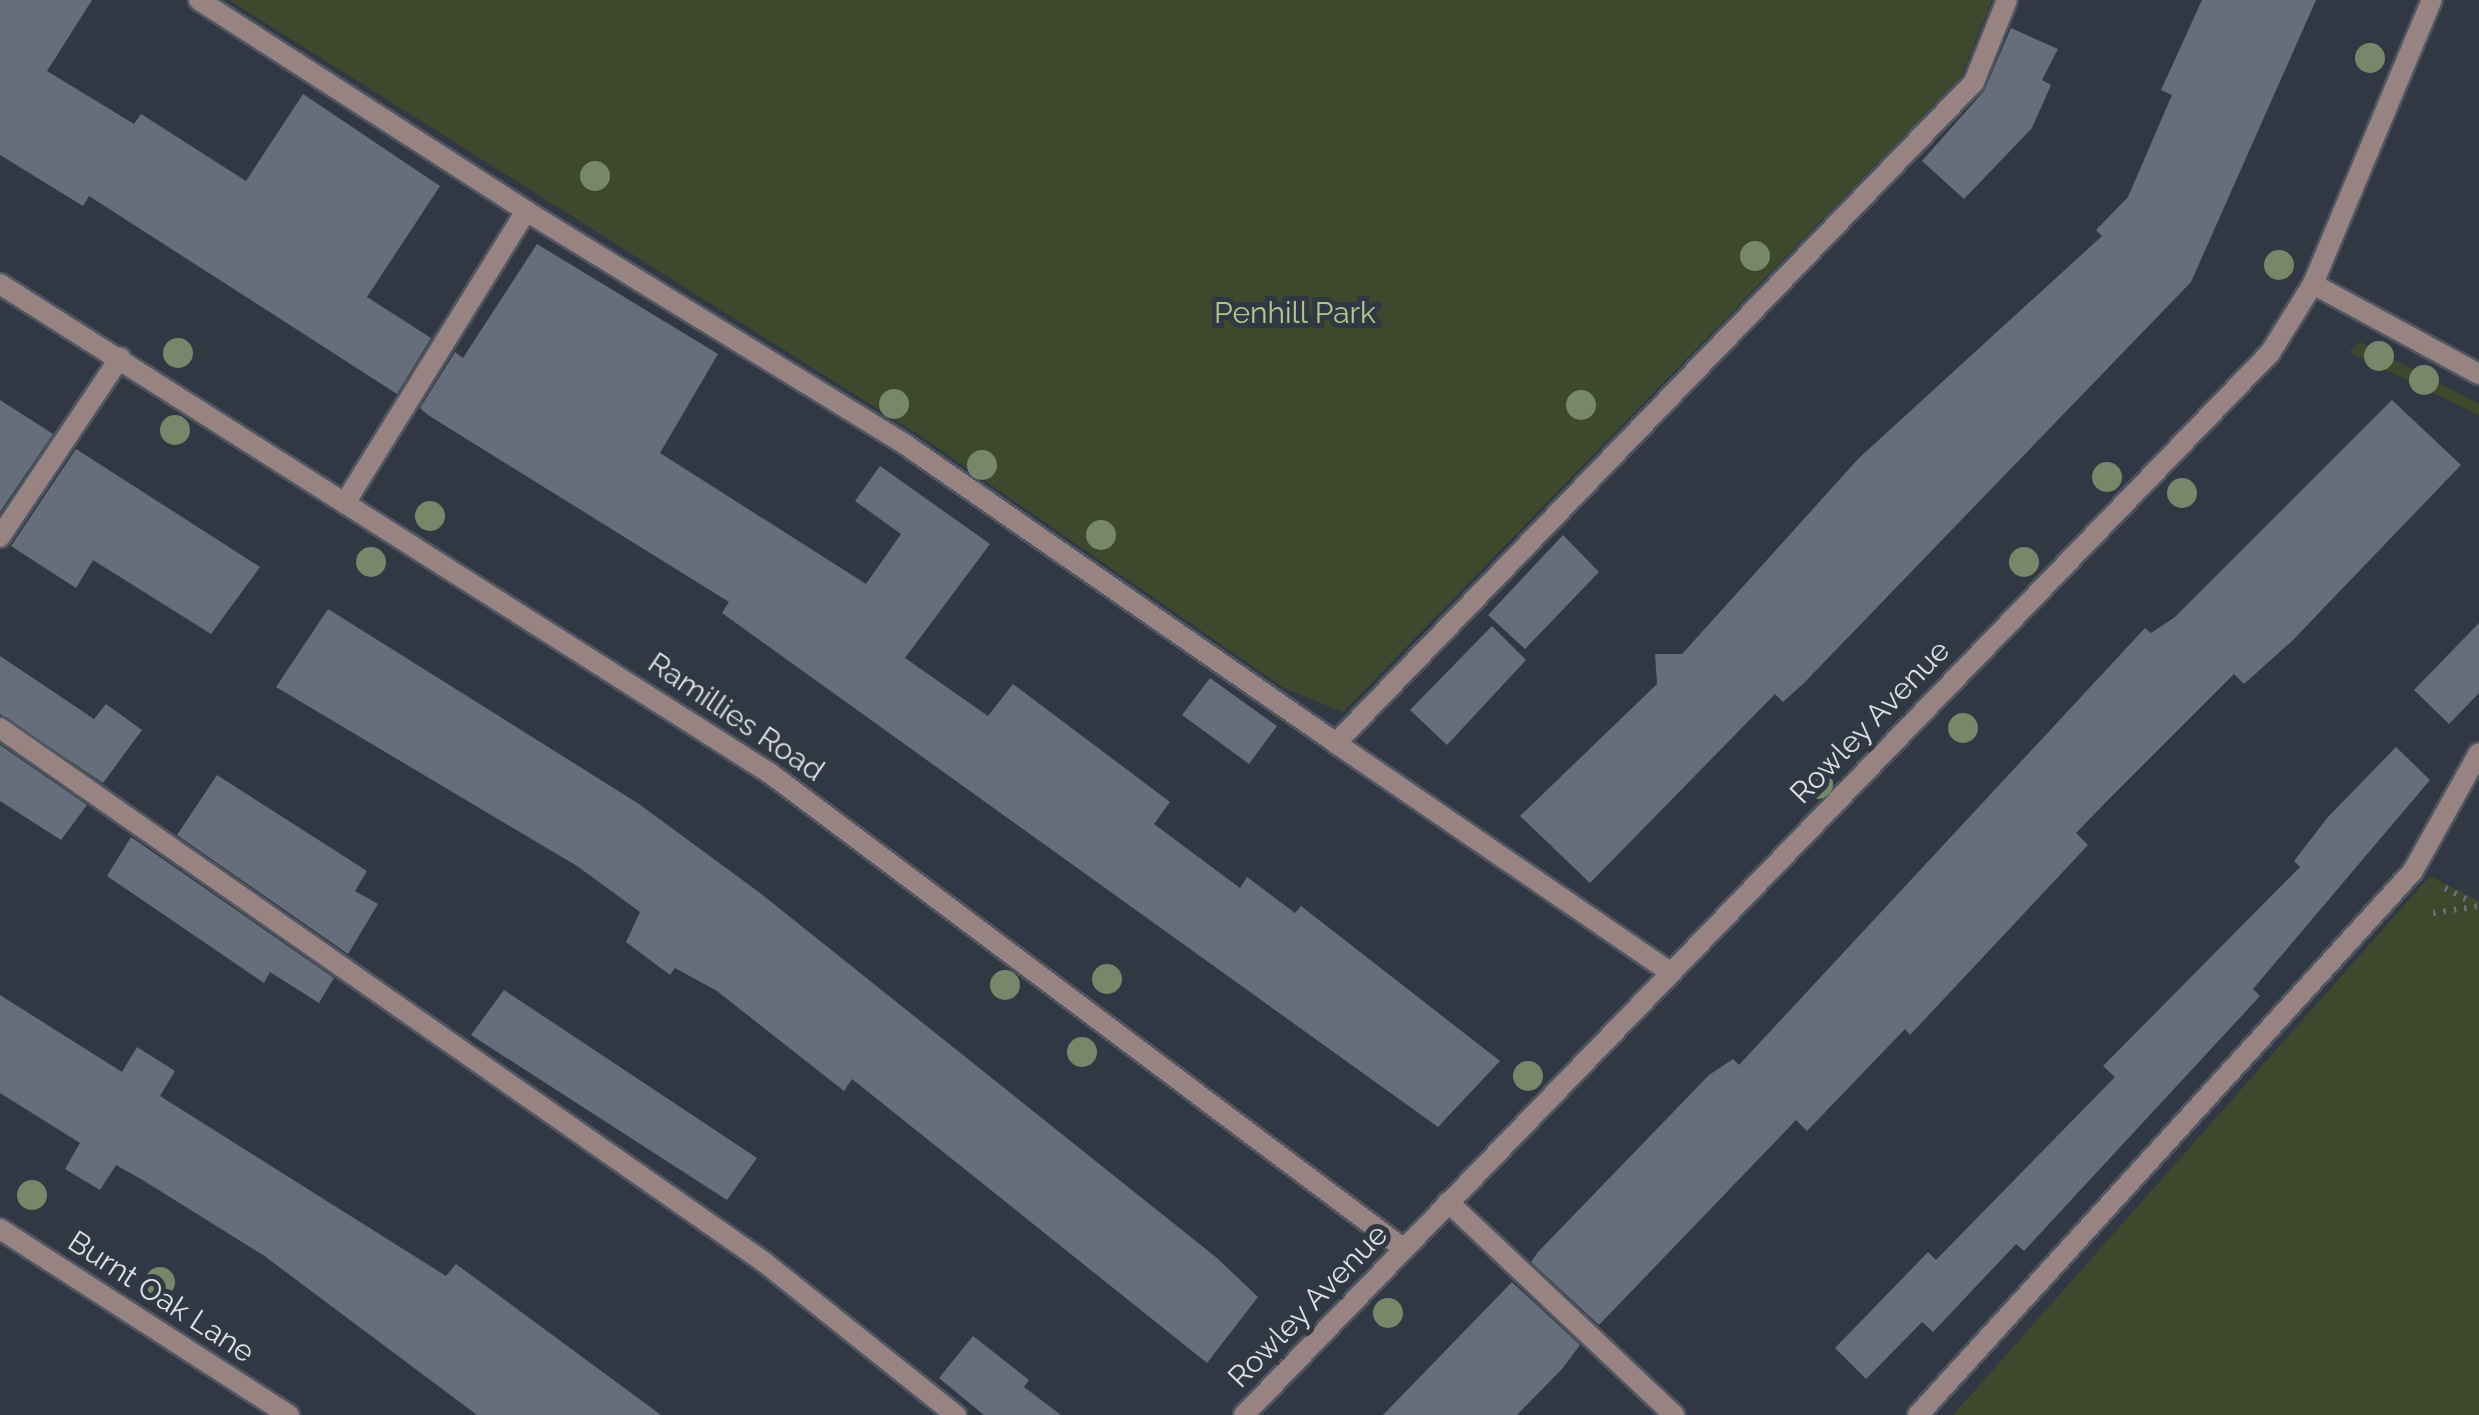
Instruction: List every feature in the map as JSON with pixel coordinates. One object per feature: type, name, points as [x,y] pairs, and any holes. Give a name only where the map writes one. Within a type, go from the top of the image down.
[{"type":"street","points":[[199,0],[526,212],[906,444],[1670,972]]},
{"type":"street","points":[[1336,743],[1974,82],[2007,0]]},
{"type":"street","name":"Rowley Avenue","points":[[1244,1415],[2270,353],[2313,284],[2432,0]]},
{"type":"street","points":[[345,502],[526,212]]},
{"type":"street","name":"Ramillies Road","points":[[0,284],[771,774],[1404,1249]]},
{"type":"street","points":[[2313,284],[2479,374]]},
{"type":"street","points":[[0,536],[120,358]]},
{"type":"street","points":[[0,728],[764,1262],[956,1415]]},
{"type":"street","points":[[1918,1415],[2413,871],[2479,753]]},
{"type":"street","points":[[1448,1202],[1674,1415]]},
{"type":"street","name":"Burnt Oak Lane","points":[[0,1229],[289,1415]]},
{"type":"path","points":[[2424,916],[2479,906]]},
{"type":"green space","name":"Penhill Park","points":[[229,0],[1992,0],[1961,77],[1343,712],[1284,688],[916,433]]},
{"type":"green space","points":[[2360,342],[2479,404],[2479,415],[2349,352]]},
{"type":"green space","points":[[2430,876],[2479,901],[2479,1415],[1953,1415]]},
{"type":"building","points":[[0,0],[92,0],[47,71],[134,124],[141,114],[246,181],[303,94],[440,186],[367,297],[431,338],[397,394],[89,196],[83,206],[0,155]]},
{"type":"building","points":[[2202,0],[2316,0],[2191,282],[1804,683],[1783,702],[1775,694],[1590,883],[1520,816],[1657,684],[1655,654],[1682,654],[1859,458],[2102,236],[2096,230],[2128,197],[2172,95],[2161,90]]},
{"type":"building","points":[[2011,28],[2058,49],[2042,80],[2051,85],[2032,128],[1964,199],[1922,161],[1984,91]]},
{"type":"building","points":[[537,244],[718,354],[660,453],[866,584],[901,534],[855,501],[880,466],[990,544],[905,658],[988,716],[1013,684],[1170,802],[1154,824],[1240,888],[1247,877],[1295,913],[1301,906],[1500,1061],[1438,1127],[722,613],[729,602],[428,415],[420,408],[455,352],[463,358]]},
{"type":"building","points":[[0,400],[53,434],[0,512]]},
{"type":"building","points":[[2392,400],[2461,465],[2292,641],[2244,684],[2234,674],[2076,833],[2088,845],[1910,1035],[1905,1029],[1807,1131],[1796,1120],[1599,1325],[1531,1262],[1538,1252],[1709,1075],[1733,1059],[1739,1065],[2145,628],[2151,633],[2175,617]]},
{"type":"building","points":[[76,449],[260,567],[211,634],[93,560],[76,588],[11,546]]},
{"type":"building","points":[[1563,535],[1599,572],[1525,649],[1488,615]]},
{"type":"building","points":[[328,609],[639,804],[760,893],[1217,1258],[1258,1297],[1207,1363],[852,1079],[844,1091],[717,991],[675,968],[670,975],[626,942],[640,912],[577,866],[276,687]]},
{"type":"building","points":[[2479,623],[2479,693],[2449,724],[2414,690]]},
{"type":"building","points":[[1492,626],[1526,660],[1447,745],[1410,710]]},
{"type":"building","points":[[0,656],[94,719],[106,704],[142,730],[103,783],[0,714]]},
{"type":"building","points":[[1210,678],[1277,726],[1249,764],[1182,715]]},
{"type":"building","points":[[0,745],[87,805],[61,840],[0,801]]},
{"type":"building","points":[[2396,747],[2430,780],[2253,989],[2260,996],[2024,1251],[2016,1244],[1933,1332],[1922,1322],[1866,1379],[1835,1348],[1928,1252],[1936,1260],[2115,1077],[2103,1066],[2300,867],[2294,861],[2328,817]]},
{"type":"building","points":[[217,775],[367,871],[355,891],[378,904],[348,954],[177,835]]},
{"type":"building","points":[[131,837],[334,978],[319,1003],[270,972],[264,983],[107,876]]},
{"type":"building","points":[[504,990],[757,1158],[727,1200],[471,1035]]},
{"type":"building","points":[[0,995],[122,1072],[137,1047],[175,1071],[160,1096],[446,1276],[456,1264],[661,1415],[477,1415],[263,1255],[141,1179],[116,1165],[100,1190],[65,1169],[80,1143],[0,1093]]},
{"type":"building","points":[[1512,1282],[1580,1345],[1562,1369],[1517,1415],[1383,1415]]},
{"type":"building","points":[[973,1336],[1029,1380],[1024,1387],[1061,1415],[984,1415],[939,1378]]}]
